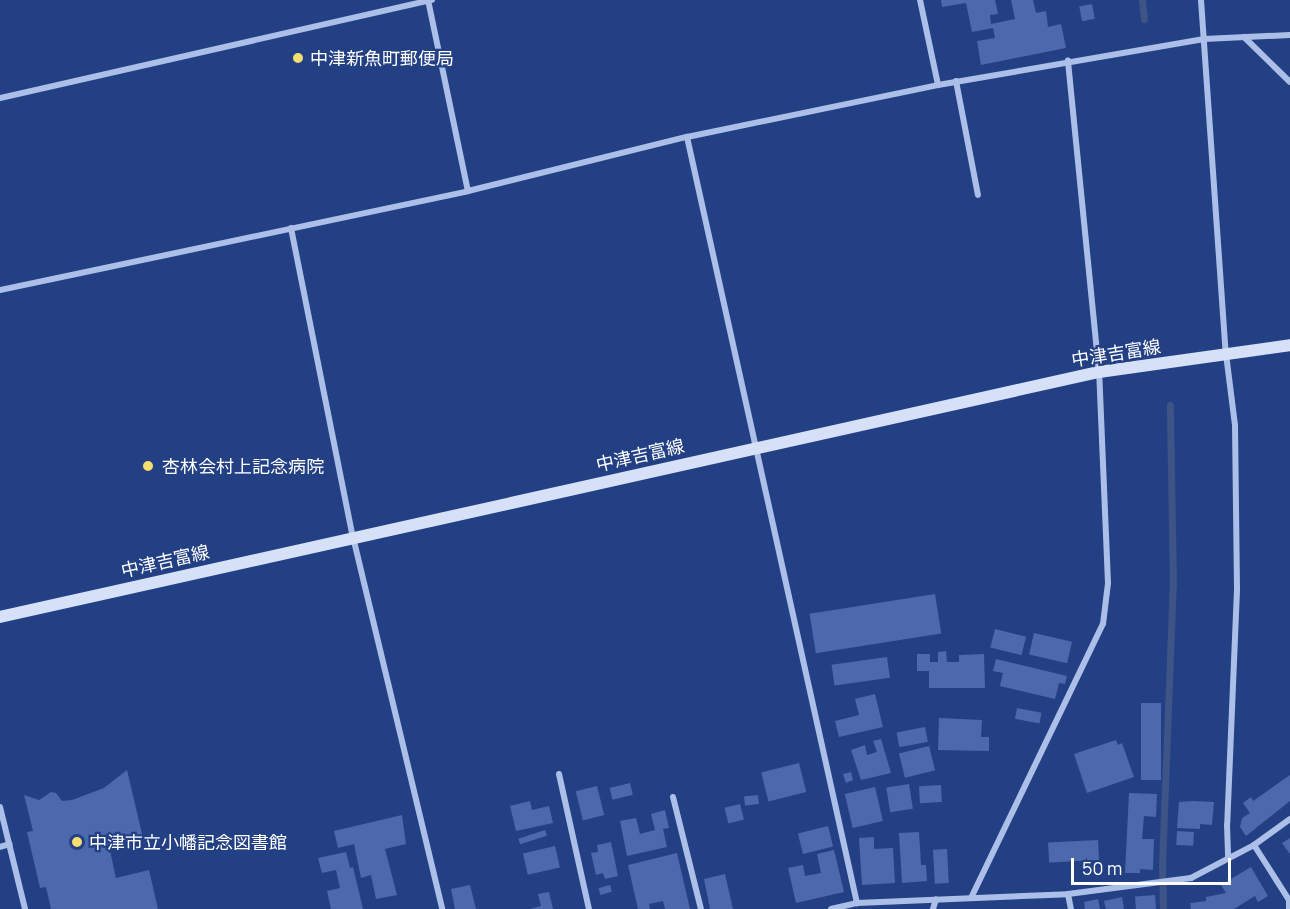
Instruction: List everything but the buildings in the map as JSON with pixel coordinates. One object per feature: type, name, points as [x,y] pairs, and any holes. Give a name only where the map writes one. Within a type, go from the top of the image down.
[{"type":"main road","name":"中津吉富線","points":[[0,617],[1099,372],[1290,345]]},
{"type":"street","points":[[0,98],[430,0],[468,190]]},
{"type":"street","points":[[920,0],[938,85]]},
{"type":"street","points":[[1201,0],[1226,354],[1235,425],[1237,579],[1227,825],[1228,859]]},
{"type":"street","points":[[0,290],[468,190],[687,137],[956,81],[1204,39],[1290,35]]},
{"type":"street","points":[[1244,38],[1290,82]]},
{"type":"street","points":[[971,898],[1102,624],[1108,583],[1099,372],[1068,61]]},
{"type":"street","points":[[956,81],[978,195]]},
{"type":"street","points":[[687,137],[857,903]]},
{"type":"street","points":[[291,228],[354,537],[442,909]]},
{"type":"street","points":[[559,774],[589,909]]},
{"type":"street","points":[[673,797],[701,909]]},
{"type":"street","points":[[0,807],[25,909]]},
{"type":"street","points":[[831,909],[857,903],[1068,894],[1191,878],[1254,845],[1290,819]]},
{"type":"street","points":[[0,847],[10,844]]},
{"type":"street","points":[[1254,845],[1289,900],[1289,909]]},
{"type":"street","points":[[1068,894],[1071,909]]},
{"type":"street","points":[[933,909],[936,899]]},
{"type":"waterway","points":[[1142,0],[1144,19]]},
{"type":"waterway","points":[[1163,909],[1162,866],[1173,585],[1170,405]]},
{"type":"place","name":"中津新魚町郵便局","points":[[298,58]]},
{"type":"place","name":"杏林会村上記念病院","points":[[148,466]]},
{"type":"place","name":"中津市立小幡記念図書館","points":[[77,842]]}]
